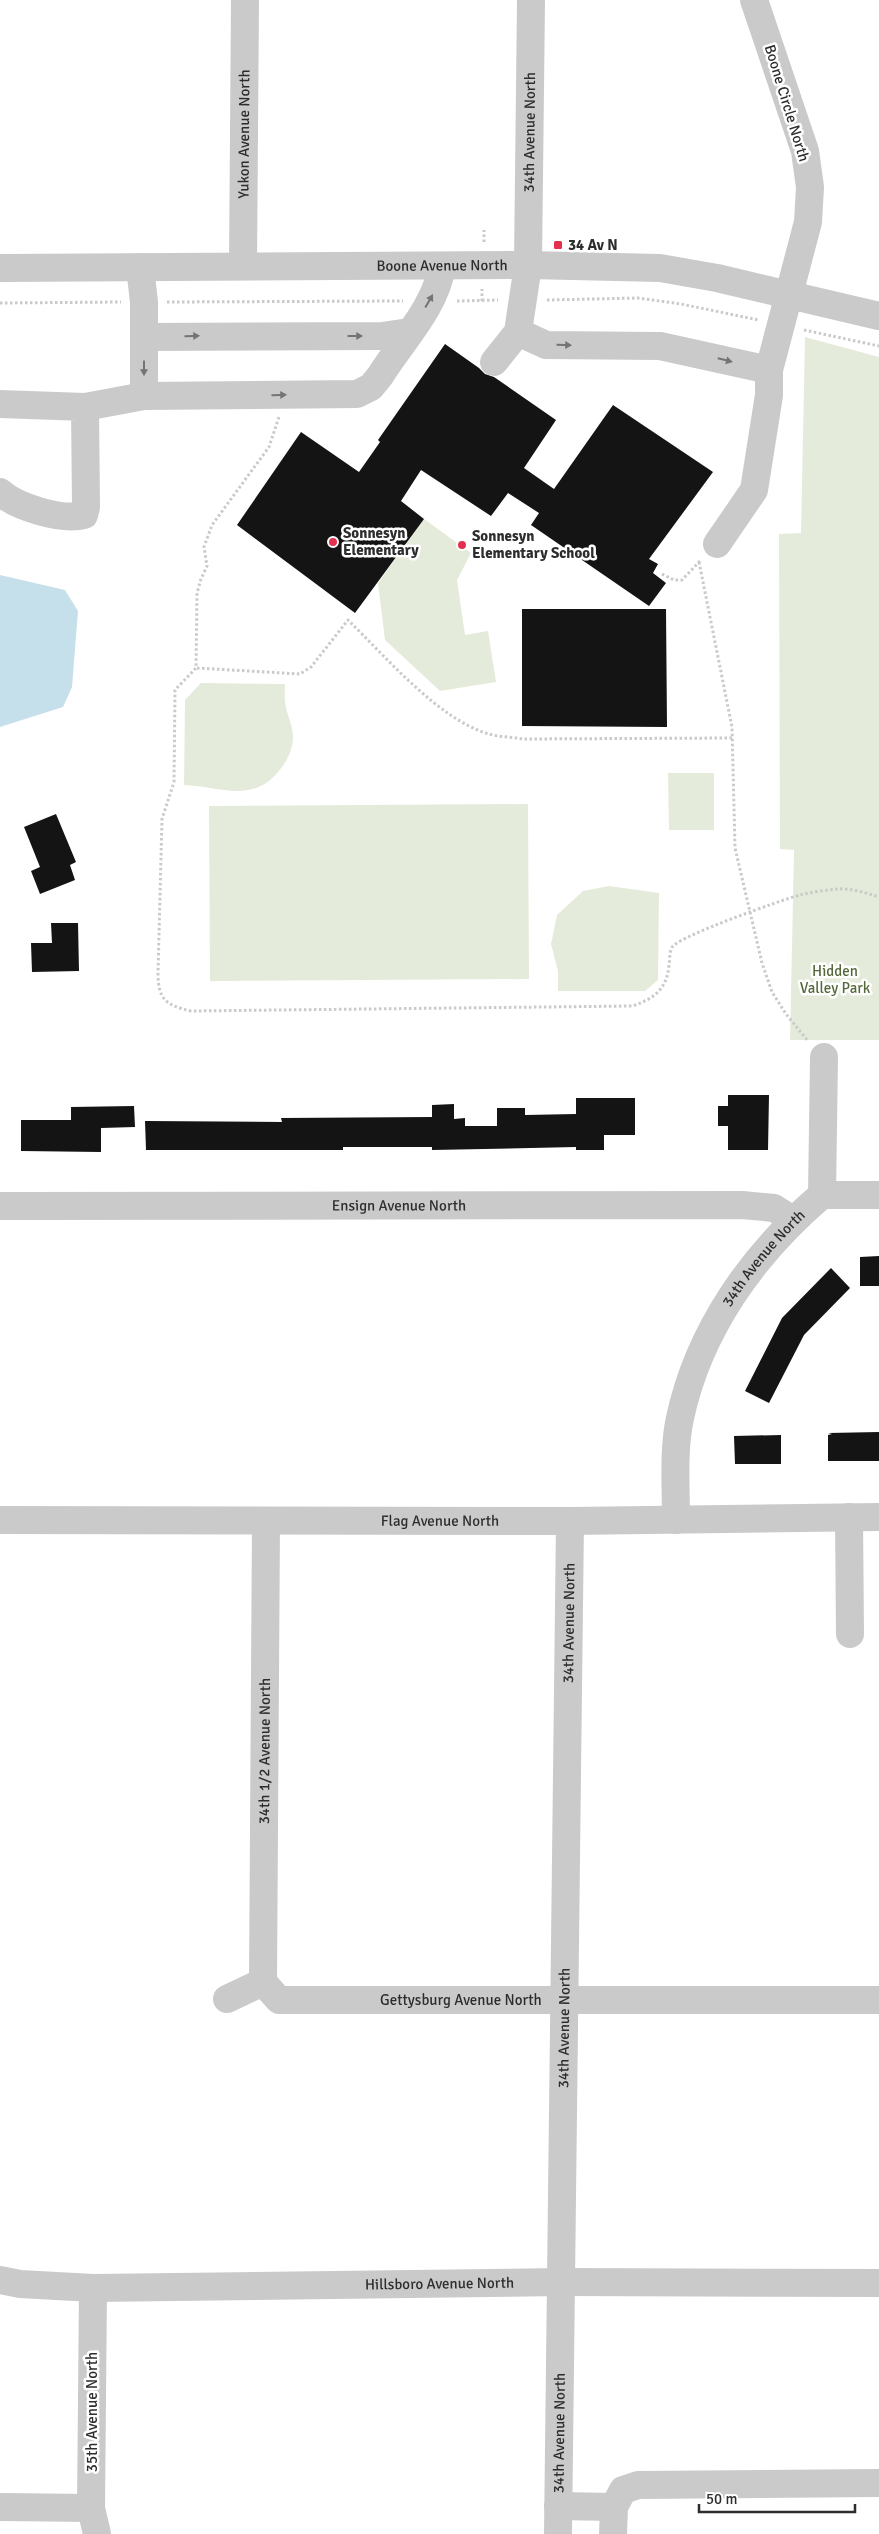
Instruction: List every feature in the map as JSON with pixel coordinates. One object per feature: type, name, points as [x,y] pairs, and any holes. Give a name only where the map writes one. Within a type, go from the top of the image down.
[{"type":"street","name":"Yukon Avenue North","points":[[243,266],[245,0]]},
{"type":"street","name":"34th Avenue North","points":[[518,332],[528,265],[531,0]]},
{"type":"street","name":"Boone Circle North","points":[[708,553],[754,490],[769,395],[769,370],[782,325],[787,294],[808,222],[810,187],[805,151],[754,0]]},
{"type":"street","name":"Boone Avenue North","points":[[0,268],[528,265],[660,268],[717,278],[879,316]]},
{"type":"street","points":[[0,404],[85,407],[144,396],[357,394],[371,386],[380,376],[430,301],[440,280],[442,266]]},
{"type":"street","points":[[140,267],[144,302],[144,396]]},
{"type":"street","points":[[144,337],[382,336],[409,332]]},
{"type":"street","points":[[494,362],[518,332],[546,345],[660,346],[769,370]]},
{"type":"street","points":[[0,492],[23,506],[76,518],[84,515],[86,507],[85,407]]},
{"type":"street","points":[[824,1057],[822,1195],[879,1195]]},
{"type":"street","name":"34th Avenue North","points":[[676,1520],[679,1419],[694,1366],[717,1319],[747,1273],[793,1220],[822,1195]]},
{"type":"street","name":"Ensign Avenue North","points":[[0,1206],[742,1205],[774,1208],[793,1220]]},
{"type":"street","points":[[849,1517],[850,1634]]},
{"type":"street","name":"Flag Avenue North","points":[[0,1520],[676,1520],[879,1517]]},
{"type":"street","name":"34th 1/2 Avenue North","points":[[263,1982],[266,1520]]},
{"type":"street","name":"34th Avenue North","points":[[558,2534],[563,2282],[564,2000],[570,1520]]},
{"type":"street","points":[[227,1999],[263,1982]]},
{"type":"street","name":"Gettysburg Avenue North","points":[[263,1982],[279,2000],[879,2000]]},
{"type":"street","name":"Hillsboro Avenue North","points":[[0,2280],[20,2284],[93,2288],[563,2282],[879,2283]]},
{"type":"street","name":"35th Avenue North","points":[[93,2288],[91,2508],[97,2534]]},
{"type":"street","points":[[613,2534],[614,2507],[623,2490],[638,2485],[879,2483]]},
{"type":"street","points":[[558,2506],[614,2507]]},
{"type":"street","points":[[0,2507],[91,2508]]},
{"type":"path","points":[[288,416],[279,417],[269,447],[212,525],[204,547],[207,566],[197,593],[196,668],[175,690],[174,782],[162,820],[158,990],[164,1000],[178,1008],[191,1011],[632,1006],[646,1001],[660,991],[668,977],[670,953],[674,946],[704,930],[803,894],[839,889],[857,890],[879,897]]},
{"type":"path","points":[[662,574],[674,580],[682,580],[708,553]]},
{"type":"path","points":[[708,553],[733,738],[735,848],[762,963],[772,992],[786,1014],[824,1057]]},
{"type":"path","points":[[196,668],[300,674],[312,667],[348,620],[432,701],[458,722],[489,734],[523,739],[733,738]]},
{"type":"green space","name":"Hidden Valley Park","points":[[805,337],[879,357],[879,1040],[790,1040],[794,850],[780,849],[779,534],[801,533]]},
{"type":"green space","points":[[424,519],[471,553],[457,580],[465,635],[488,631],[496,682],[440,691],[385,640],[378,583]]},
{"type":"green space","points":[[201,683],[285,684],[285,702],[292,729],[293,742],[284,765],[268,782],[257,788],[234,791],[184,785],[185,700]]},
{"type":"green space","points":[[668,773],[714,773],[714,830],[669,830]]},
{"type":"green space","points":[[528,804],[529,979],[210,981],[209,806]]},
{"type":"green space","points":[[609,886],[659,893],[658,980],[645,991],[558,991],[558,971],[551,944],[557,915],[583,891]]},
{"type":"water","points":[[0,575],[65,590],[78,611],[72,687],[63,707],[0,727]]},
{"type":"building","name":"Sonnesyn Elementary","points":[[445,344],[485,374],[494,377],[556,420],[524,468],[554,489],[613,405],[713,472],[649,559],[658,564],[653,573],[666,583],[649,606],[531,525],[539,513],[508,493],[491,516],[421,470],[401,501],[424,519],[355,613],[237,525],[301,432],[359,472],[380,442],[378,440]]},
{"type":"building","points":[[522,609],[666,609],[667,727],[522,726]]},
{"type":"building","points":[[56,814],[76,862],[70,865],[75,880],[40,894],[31,871],[40,867],[24,827]]},
{"type":"building","points":[[51,923],[78,923],[79,971],[32,972],[31,943],[52,943]]},
{"type":"building","points":[[728,1095],[769,1095],[768,1150],[728,1150],[728,1126],[718,1126],[718,1106],[728,1106]]},
{"type":"building","points":[[576,1098],[635,1098],[635,1135],[604,1135],[604,1150],[576,1150],[576,1147],[432,1150],[432,1147],[343,1147],[343,1150],[146,1150],[145,1121],[282,1122],[281,1118],[432,1117],[432,1105],[454,1104],[454,1119],[465,1118],[465,1126],[497,1126],[497,1108],[525,1108],[525,1115],[576,1114]]},
{"type":"building","points":[[134,1106],[135,1127],[101,1128],[101,1152],[21,1151],[21,1120],[71,1120],[71,1107]]},
{"type":"building","points":[[879,1256],[879,1286],[860,1286],[860,1257]]},
{"type":"building","points":[[831,1268],[850,1288],[804,1335],[769,1403],[745,1391],[782,1318]]},
{"type":"building","points":[[879,1432],[879,1461],[828,1461],[828,1435],[832,1434],[828,1433]]},
{"type":"building","points":[[781,1435],[781,1464],[735,1464],[734,1436]]},
{"type":"place","name":"34 Av N","points":[[558,245]]},
{"type":"place","name":"Sonnesyn Elementary","points":[[333,542]]},
{"type":"place","name":"Sonnesyn Elementary School","points":[[462,545]]}]
